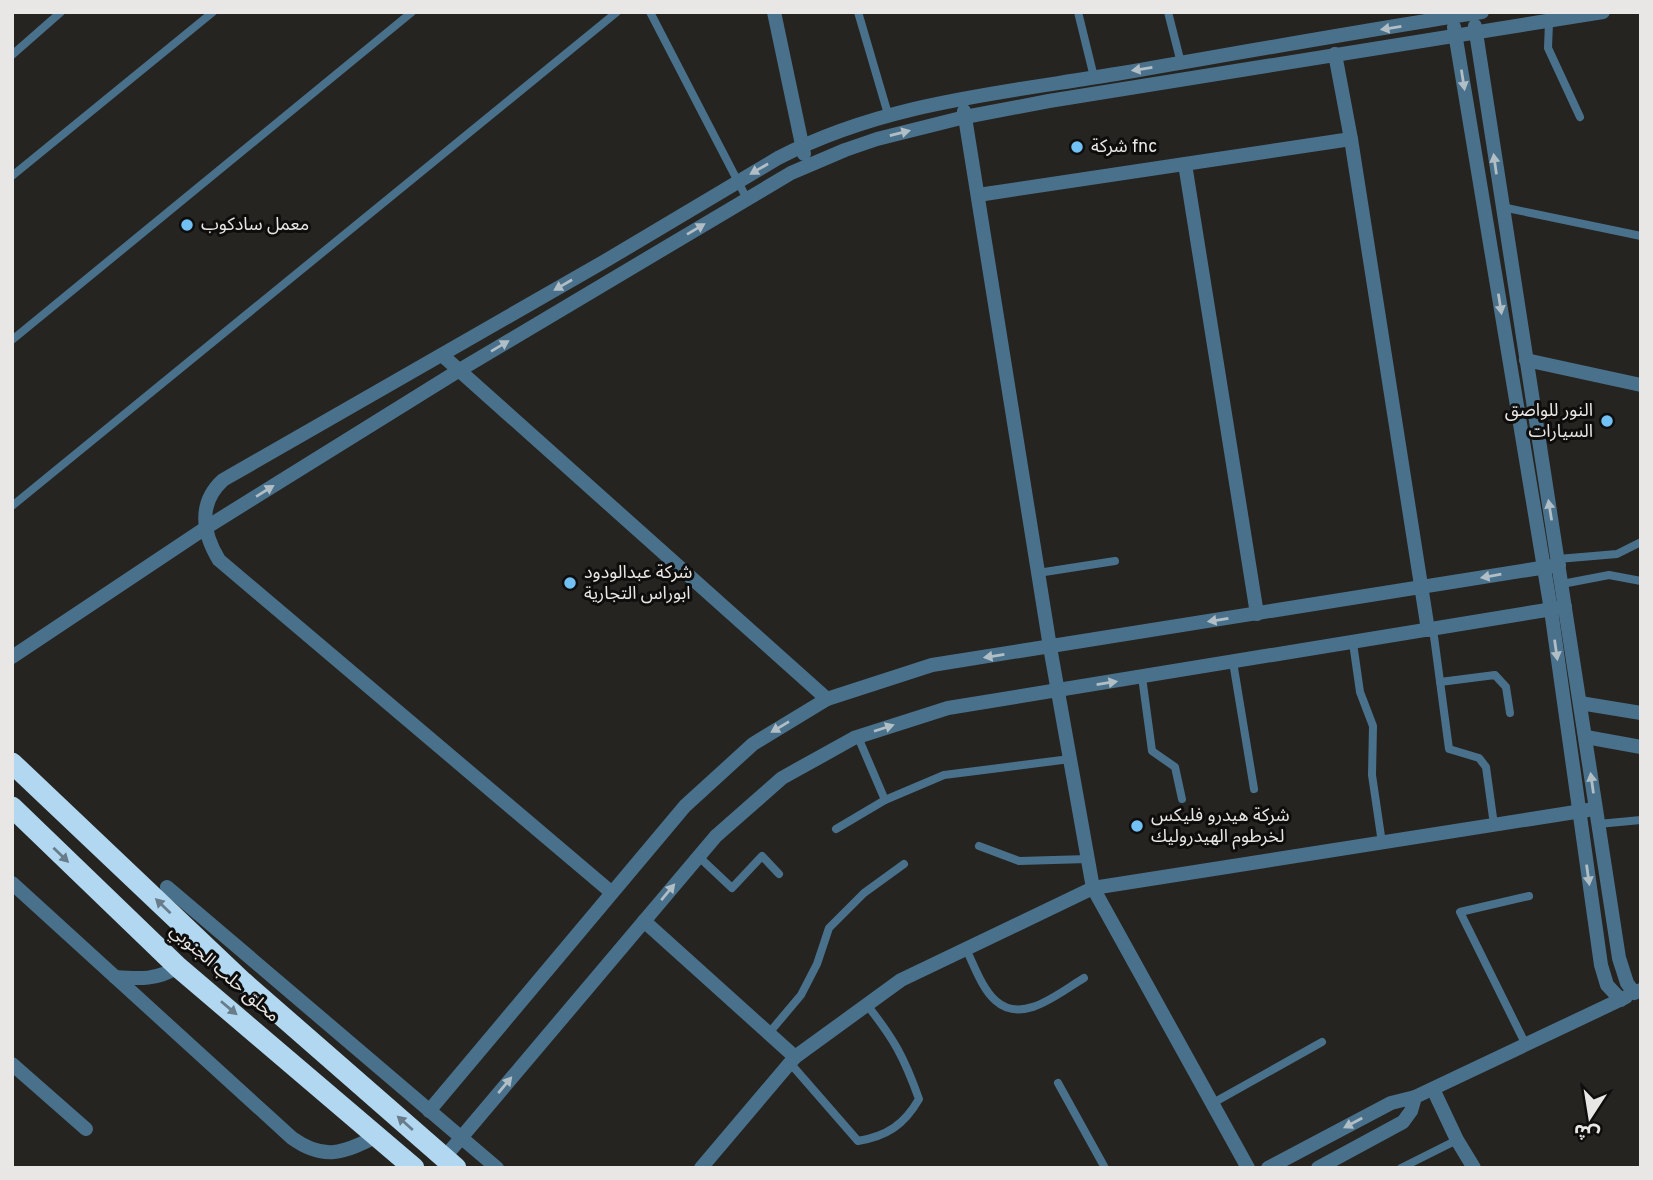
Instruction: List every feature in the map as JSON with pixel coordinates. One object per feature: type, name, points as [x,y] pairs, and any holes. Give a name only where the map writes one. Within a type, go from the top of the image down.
[{"type":"highway","points":[[12,763],[243,982],[450,1163]]},
{"type":"highway","name":"محلق حلب الجنوبي","points":[[12,807],[178,967],[414,1168]]},
{"type":"street","points":[[774,12],[807,165]]},
{"type":"street","points":[[12,657],[207,527],[458,371],[807,165],[877,139],[965,117],[1158,82],[1603,12]]},
{"type":"street","points":[[611,892],[219,560],[212,549],[207,527],[207,499],[223,480],[802,145],[888,114],[962,99],[1476,13],[1476,32],[1502,207],[1562,584],[1558,608],[1579,811],[1601,965],[1607,985],[1620,1000]]},
{"type":"street","points":[[1268,1168],[1391,1103],[1415,1097],[1639,993],[1623,973],[1619,958],[1580,703],[1558,608],[1543,567],[1452,15]]},
{"type":"street","points":[[1335,54],[1431,630]]},
{"type":"street","points":[[962,99],[1050,647],[1093,888],[1248,1168]]},
{"type":"street","points":[[978,195],[1351,139]]},
{"type":"street","points":[[1185,164],[1257,614]]},
{"type":"street","points":[[605,261],[615,277]]},
{"type":"street","points":[[442,355],[827,699]]},
{"type":"street","points":[[1526,360],[1641,385]]},
{"type":"street","points":[[429,1111],[685,806],[753,744],[827,699],[932,665],[1422,588],[1558,562]]},
{"type":"street","points":[[450,1163],[461,1137],[716,836],[782,778],[858,737],[948,708],[1558,608]]},
{"type":"street","points":[[1580,703],[1641,713]]},
{"type":"street","points":[[1586,737],[1641,747]]},
{"type":"street","points":[[701,1168],[793,1060],[901,980],[1093,888],[1596,809]]},
{"type":"street","points":[[12,883],[306,1148],[334,1153],[377,1136]]},
{"type":"street","points":[[167,887],[497,1168]]},
{"type":"street","points":[[643,921],[769,1033],[793,1060]]},
{"type":"street","points":[[115,977],[150,979],[165,975],[178,967]]},
{"type":"street","points":[[12,1064],[86,1129]]},
{"type":"street","points":[[1433,1089],[1457,1140],[1474,1168]]},
{"type":"street","points":[[1318,1168],[1404,1122],[1415,1097]]},
{"type":"lane","points":[[12,55],[61,12]]},
{"type":"lane","points":[[12,176],[213,12]]},
{"type":"lane","points":[[12,340],[412,12]]},
{"type":"lane","points":[[12,506],[617,12]]},
{"type":"lane","points":[[650,12],[747,199]]},
{"type":"lane","points":[[858,12],[888,114]]},
{"type":"lane","points":[[1078,12],[1094,77]]},
{"type":"lane","points":[[1168,12],[1181,63]]},
{"type":"lane","points":[[1549,22],[1548,48],[1580,117]]},
{"type":"lane","points":[[1502,207],[1641,236]]},
{"type":"lane","points":[[1558,562],[1617,554],[1641,542]]},
{"type":"lane","points":[[1038,573],[1115,561]]},
{"type":"lane","points":[[1562,584],[1609,575],[1641,581]]},
{"type":"lane","points":[[1431,630],[1449,749],[1479,758],[1486,767],[1494,825]]},
{"type":"lane","points":[[1353,643],[1360,692],[1373,726],[1372,775],[1382,843]]},
{"type":"lane","points":[[1233,662],[1254,789]]},
{"type":"lane","points":[[1440,682],[1495,675],[1506,687],[1510,713]]},
{"type":"lane","points":[[1142,677],[1152,751],[1175,767],[1182,799]]},
{"type":"lane","points":[[858,737],[885,800]]},
{"type":"lane","points":[[836,829],[885,800],[944,775],[1070,759]]},
{"type":"lane","points":[[1598,824],[1641,820]]},
{"type":"lane","points":[[979,846],[1019,861],[1088,859]]},
{"type":"lane","points":[[698,856],[733,888],[762,856],[779,874]]},
{"type":"lane","points":[[769,1033],[801,995],[817,964],[829,928],[864,893],[904,864]]},
{"type":"lane","points":[[1526,1045],[1460,912],[1529,897]]},
{"type":"lane","points":[[966,949],[996,1002],[1012,1010],[1031,1009],[1084,978]]},
{"type":"lane","points":[[793,1060],[858,1141],[881,1137],[910,1114],[919,1099],[905,1060],[890,1034],[867,1005]]},
{"type":"lane","points":[[1213,1102],[1322,1042]]},
{"type":"lane","points":[[1058,1083],[1105,1168]]},
{"type":"lane","points":[[1401,1168],[1457,1140]]},
{"type":"place","name":"شركة fnc","points":[[1077,147]]},
{"type":"place","name":"معمل سادكوب","points":[[187,225]]},
{"type":"place","name":"النور للواصق السيارات","points":[[1607,421]]},
{"type":"place","name":"شركة عبدالودود ابوراس التجارية","points":[[570,583]]},
{"type":"place","name":"شركة هيدرو فليكس لخرطوم الهيدروليك","points":[[1137,826]]}]
